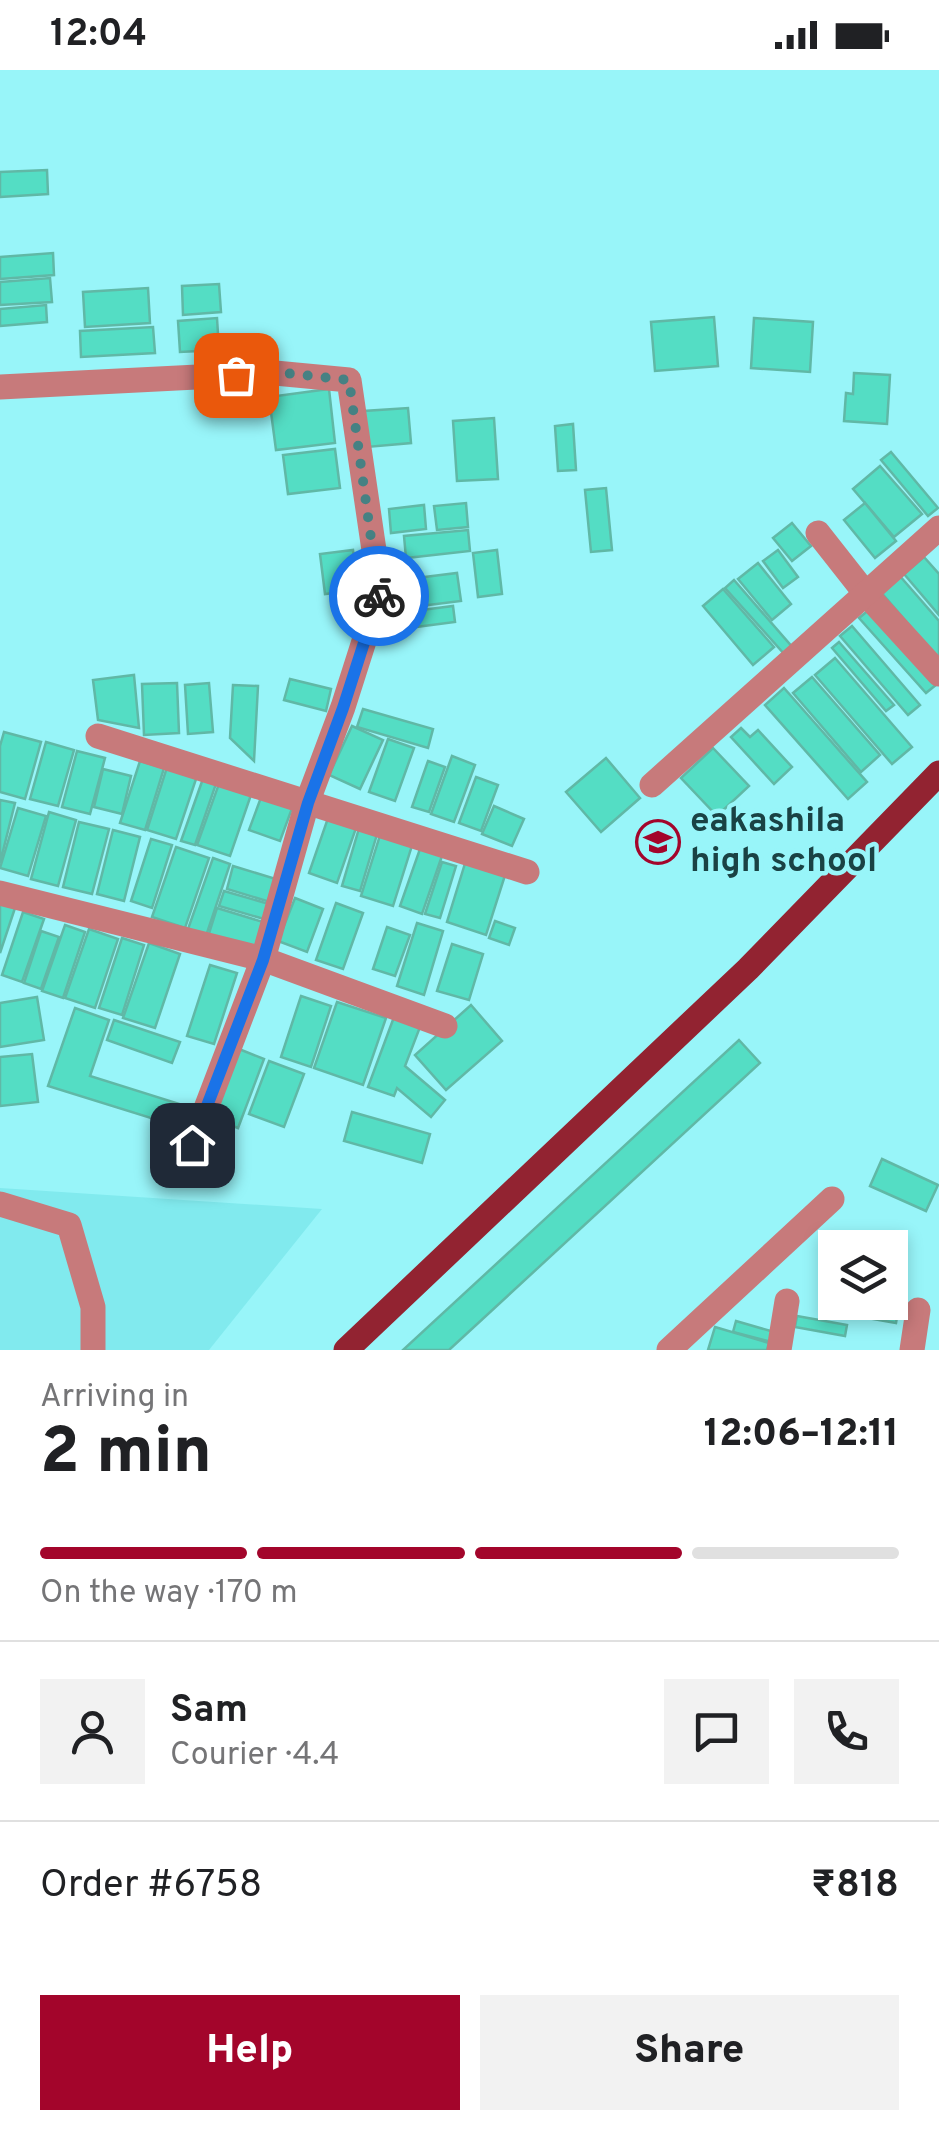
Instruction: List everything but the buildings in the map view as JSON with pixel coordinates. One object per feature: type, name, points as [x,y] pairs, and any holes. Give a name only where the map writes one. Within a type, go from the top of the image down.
[{"type":"main road","points":[[346,1350],[748,969],[939,773]]},
{"type":"street","points":[[0,387],[275,372],[349,380],[380,591],[308,803],[263,960],[192,1145]]},
{"type":"street","points":[[652,786],[939,528]]},
{"type":"street","points":[[818,533],[866,594],[939,674]]},
{"type":"street","points":[[98,736],[527,872]]},
{"type":"street","points":[[0,894],[263,960],[445,1026]]},
{"type":"street","points":[[669,1350],[832,1199]]},
{"type":"street","points":[[0,1204],[69,1225],[93,1307],[93,1350]]},
{"type":"street","points":[[779,1350],[787,1301]]},
{"type":"street","points":[[912,1350],[918,1310]]},
{"type":"shaded area","points":[[0,1188],[322,1209],[209,1350],[0,1350]]},
{"type":"way so far","points":[[236,375],[275,372],[349,380],[379,596]]},
{"type":"place","name":"eakashila high school","points":[[658,842]]},
{"type":"route","points":[[192,1145],[263,960],[308,803],[379,596]]}]
